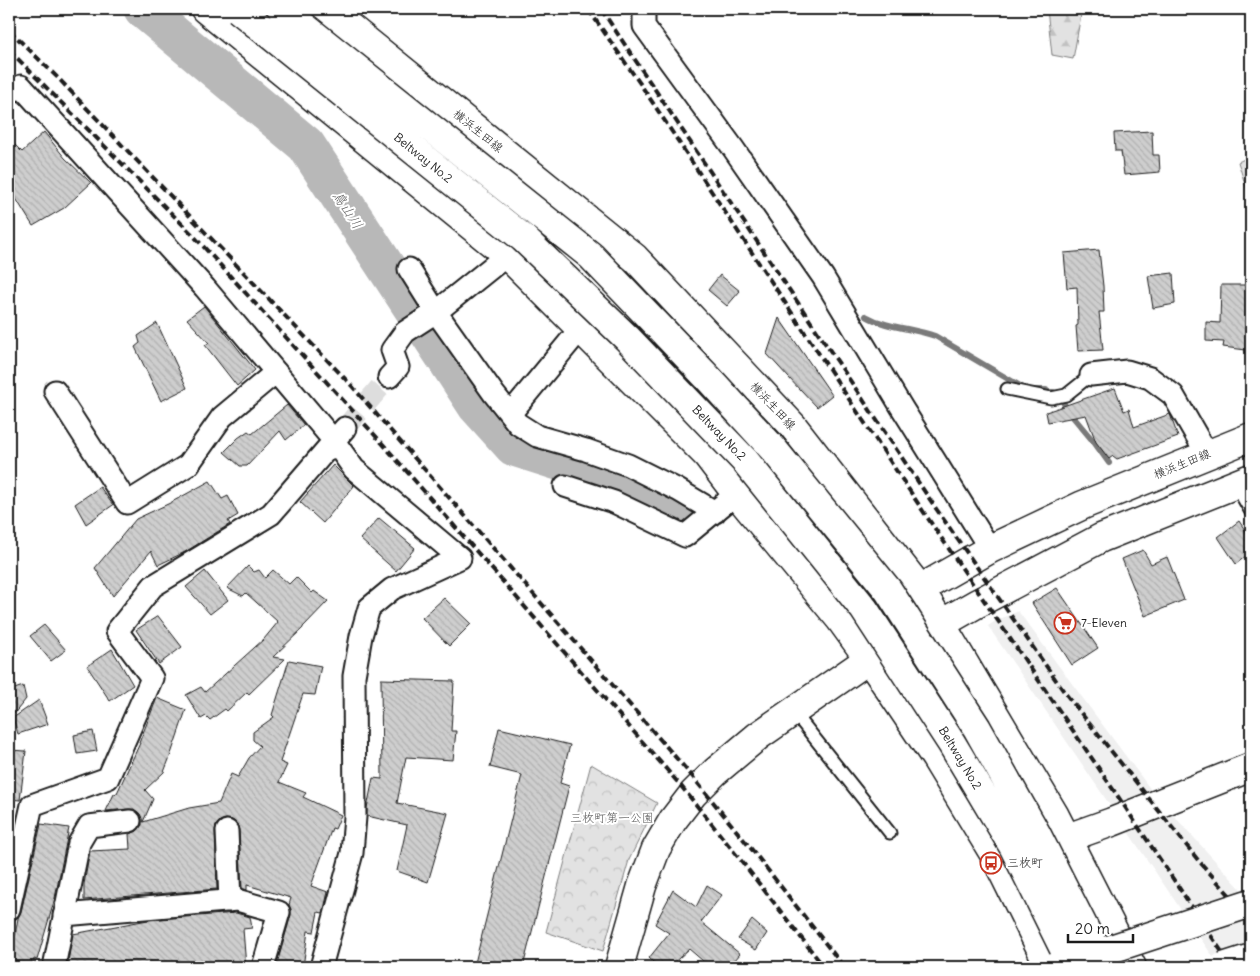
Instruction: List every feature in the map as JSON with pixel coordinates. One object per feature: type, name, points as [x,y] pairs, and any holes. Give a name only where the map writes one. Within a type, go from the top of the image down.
[{"type":"main road","points":[[205,9],[507,255],[707,455],[834,612],[869,659],[935,757],[994,854],[1050,967]]},
{"type":"main road","name":"Beltway No.2","points":[[238,9],[523,238],[627,338],[746,462],[864,609],[952,744],[1012,846],[1073,967]]},
{"type":"main road","points":[[282,9],[591,256],[774,450],[888,590],[977,728],[1036,833],[1104,967]]},
{"type":"main road","name":"横浜生田線","points":[[327,9],[635,258],[793,426],[920,589],[990,549],[1083,505],[1251,437]]},
{"type":"main road","points":[[619,967],[646,876],[656,849],[673,820],[693,794],[715,772],[758,736],[869,659],[942,624],[1101,538],[1251,478]]},
{"type":"main road","points":[[869,659],[920,589],[1056,816],[1132,967]]},
{"type":"main road","points":[[1067,838],[1251,767]]},
{"type":"main road","points":[[1056,967],[1251,902]]},
{"type":"main road","points":[[1223,967],[1251,958]]},
{"type":"street","points":[[630,9],[643,17],[823,278],[990,549]]},
{"type":"street","points":[[9,93],[22,86],[205,288],[276,372],[340,434],[354,469],[460,558],[392,589],[369,608],[361,636],[354,676],[355,817],[352,853],[321,967]]},
{"type":"street","points":[[389,377],[398,367],[392,350],[405,332],[436,312],[507,255]]},
{"type":"street","points":[[409,269],[436,312],[494,394],[518,424],[537,436],[628,464],[715,512]]},
{"type":"street","points":[[510,414],[581,328]]},
{"type":"street","points":[[1091,374],[1127,371],[1150,378],[1173,395],[1207,454]]},
{"type":"street","points":[[54,392],[127,503],[188,464],[222,417],[276,372]]},
{"type":"street","points":[[9,909],[14,857],[32,805],[108,778],[152,678],[117,631],[153,586],[271,514],[340,434]]},
{"type":"street","points":[[565,486],[614,502],[686,536],[736,493]]},
{"type":"street","points":[[54,967],[78,843],[89,826],[130,821]]},
{"type":"street","points":[[227,831],[230,901]]},
{"type":"street","points":[[64,915],[237,900],[279,912],[263,967]]},
{"type":"lane","points":[[1007,389],[1051,398],[1066,395],[1091,374]]},
{"type":"lane","points":[[1251,495],[1243,498],[1251,512]]},
{"type":"lane","points":[[793,711],[890,833]]},
{"type":"shaded area","points":[[1018,611],[1154,794],[1251,900],[1251,967],[1220,967],[988,626]]},
{"type":"green space","points":[[1047,9],[1082,9],[1073,59],[1052,55]]},
{"type":"green space","points":[[1251,156],[1251,203],[1238,162]]},
{"type":"green space","name":"三枚町第一公園","points":[[591,764],[657,803],[629,860],[603,951],[546,932]]},
{"type":"building","points":[[1152,131],[1153,155],[1159,155],[1160,172],[1124,175],[1121,151],[1115,151],[1114,133]]},
{"type":"building","points":[[44,132],[65,158],[91,183],[64,208],[33,226],[9,187],[9,139],[22,152]]},
{"type":"building","points":[[1099,250],[1103,286],[1104,312],[1099,312],[1103,350],[1078,351],[1076,326],[1078,325],[1077,287],[1067,288],[1064,253]]},
{"type":"building","points":[[1173,273],[1175,304],[1153,308],[1148,276]]},
{"type":"building","points":[[720,275],[740,291],[727,306],[708,290]]},
{"type":"building","points":[[1221,285],[1251,285],[1251,342],[1247,342],[1246,350],[1223,347],[1224,342],[1206,341],[1206,322],[1220,323]]},
{"type":"building","points":[[204,306],[255,370],[237,386],[205,345],[209,343],[187,319]]},
{"type":"building","points":[[779,318],[832,395],[817,407],[767,354]]},
{"type":"building","points":[[157,323],[187,388],[161,401],[135,347],[140,343],[138,336]]},
{"type":"building","points":[[1115,388],[1124,411],[1129,409],[1134,427],[1170,414],[1178,437],[1117,459],[1113,456],[1109,459],[1096,442],[1086,415],[1048,422],[1046,412]]},
{"type":"building","points":[[287,405],[304,425],[286,440],[280,431],[247,466],[240,466],[224,452],[238,438],[248,431],[252,434]]},
{"type":"building","points":[[333,465],[354,486],[323,523],[300,502]]},
{"type":"building","points":[[210,481],[222,499],[228,496],[238,515],[228,521],[230,524],[185,552],[158,565],[151,551],[113,596],[95,568],[136,519]]},
{"type":"building","points":[[100,487],[113,505],[86,524],[75,504]]},
{"type":"building","points":[[379,518],[415,548],[396,571],[360,539]]},
{"type":"building","points":[[1239,521],[1251,539],[1251,552],[1236,564],[1218,537]]},
{"type":"building","points":[[1143,550],[1151,564],[1167,557],[1184,600],[1145,616],[1122,559]]},
{"type":"building","points":[[248,566],[254,572],[259,570],[265,578],[273,570],[289,584],[296,577],[312,593],[314,591],[328,601],[273,657],[285,659],[249,694],[247,692],[227,711],[225,709],[210,720],[206,716],[201,719],[186,695],[201,687],[205,692],[264,639],[278,622],[246,593],[243,596],[227,588]]},
{"type":"building","points":[[205,571],[228,600],[210,614],[186,587]]},
{"type":"building","points":[[1057,588],[1098,648],[1072,665],[1032,603]]},
{"type":"building","points":[[444,598],[471,624],[449,646],[422,618]]},
{"type":"building","points":[[158,616],[182,647],[159,664],[136,630]]},
{"type":"building","points":[[44,625],[66,650],[51,661],[30,636]]},
{"type":"building","points":[[112,649],[133,685],[110,701],[87,666]]},
{"type":"building","points":[[289,660],[321,666],[315,695],[303,694],[280,762],[287,765],[279,782],[306,793],[303,797],[341,815],[335,829],[332,828],[311,886],[328,892],[323,913],[318,912],[314,932],[308,931],[303,967],[276,967],[291,915],[289,905],[291,898],[247,885],[247,890],[242,888],[239,830],[237,824],[232,820],[220,821],[216,826],[217,889],[84,900],[84,884],[90,851],[130,849],[129,834],[137,831],[142,825],[140,814],[134,809],[106,811],[114,794],[117,793],[140,743],[157,698],[186,710],[164,772],[145,790],[153,799],[143,822],[189,808],[219,803],[231,774],[238,777],[249,758],[260,746],[253,740],[253,732],[274,717],[272,715]]},
{"type":"building","points":[[381,679],[454,681],[451,731],[456,731],[453,760],[406,757],[397,803],[448,813],[428,882],[397,871],[407,825],[367,816],[373,778],[382,779]]},
{"type":"building","points":[[23,686],[26,699],[9,720],[9,691]]},
{"type":"building","points":[[39,700],[48,724],[18,734],[13,718]]},
{"type":"building","points":[[499,728],[570,745],[560,783],[569,786],[523,967],[474,967],[522,775],[490,767]]},
{"type":"building","points":[[93,731],[97,751],[77,754],[74,735]]},
{"type":"building","points":[[9,750],[26,751],[20,800],[9,799]]},
{"type":"building","points":[[41,824],[69,828],[55,898],[37,960],[34,959],[33,967],[11,967],[14,954],[9,953],[11,935],[15,936]]},
{"type":"building","points":[[707,885],[722,895],[701,922],[740,954],[729,967],[710,967],[689,949],[669,967],[658,967],[649,958],[669,933],[655,924],[673,890],[696,907]]},
{"type":"building","points":[[236,913],[250,917],[252,928],[243,929],[246,967],[67,967],[73,934],[148,920]]},
{"type":"building","points":[[752,920],[767,933],[756,950],[738,939]]},
{"type":"waterway","name":"鳥山川","points":[[143,9],[306,145],[477,406],[514,447],[611,478],[687,517]]},
{"type":"waterway","points":[[866,316],[882,323],[935,336],[1027,390],[1053,392]]},
{"type":"waterway","points":[[1060,394],[1068,413],[1094,442],[1109,463]]},
{"type":"tunnel","points":[[345,428],[389,377]]},
{"type":"railway","points":[[588,9],[641,85],[925,514],[1232,967]]},
{"type":"railway","points":[[601,9],[937,510],[1065,693],[1198,860],[1251,919]]},
{"type":"railway","points":[[9,30],[58,78],[351,385],[692,776],[844,967]]},
{"type":"railway","points":[[9,50],[192,234],[382,443],[681,786],[824,967]]},
{"type":"place","name":"7-Eleven","points":[[1065,623]]},
{"type":"place","name":"三枚町","points":[[991,863]]}]
